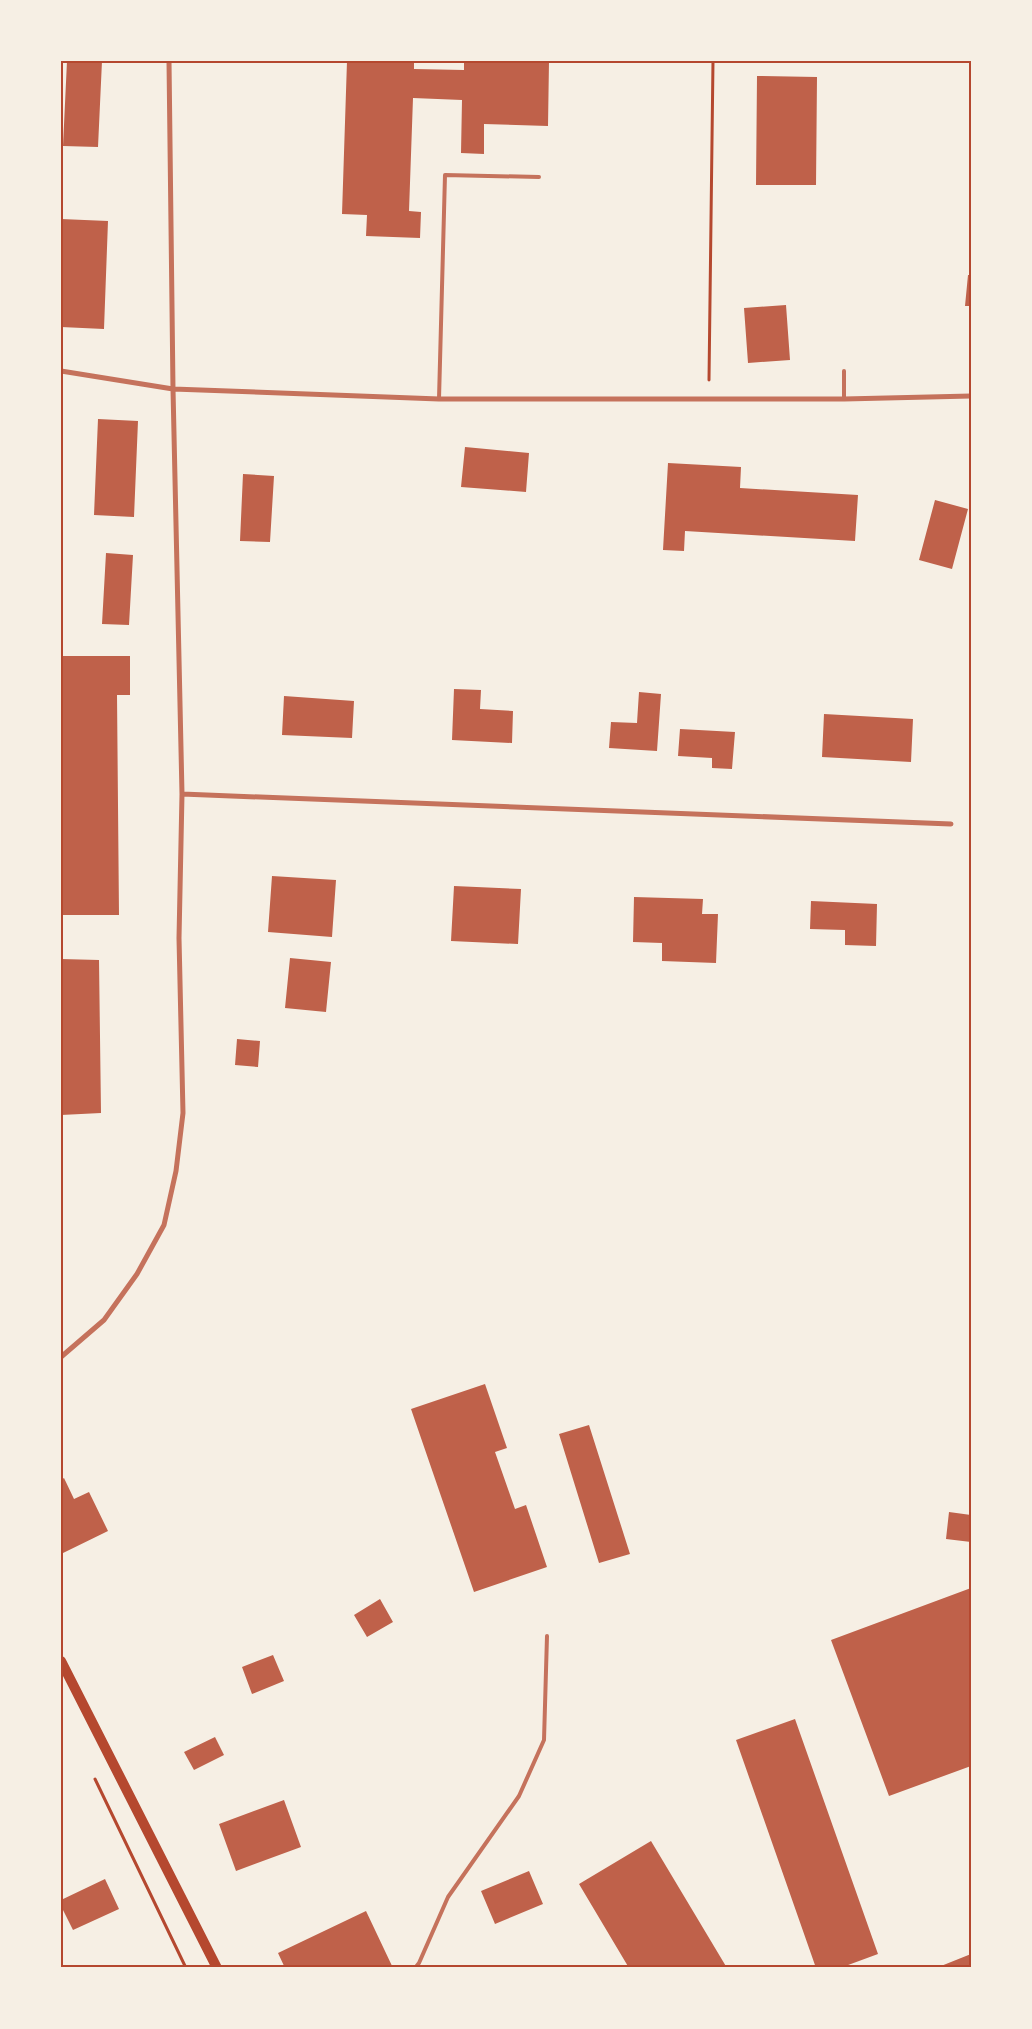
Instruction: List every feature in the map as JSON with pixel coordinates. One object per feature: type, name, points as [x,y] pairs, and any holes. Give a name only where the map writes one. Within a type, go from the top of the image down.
[{"type":"main road","points":[[61,1661],[217,1968]]},
{"type":"street","points":[[61,1357],[104,1320],[137,1274],[164,1225],[176,1171],[183,1113],[179,938],[182,794],[173,389],[169,61]]},
{"type":"street","points":[[61,371],[173,389],[439,399],[844,399],[971,396]]},
{"type":"street","points":[[182,794],[951,824]]},
{"type":"lane","points":[[439,399],[445,175],[539,177]]},
{"type":"lane","points":[[844,371],[844,399]]},
{"type":"lane","points":[[415,1968],[419,1963],[448,1897],[520,1796],[544,1740],[547,1636]]},
{"type":"path","points":[[709,381],[713,61]]},
{"type":"path","points":[[91,1772],[186,1968]]},
{"type":"building","points":[[67,61],[102,61],[98,147],[63,146]]},
{"type":"building","points":[[347,61],[414,61],[414,69],[464,70],[464,61],[549,61],[548,126],[484,124],[484,154],[461,153],[462,100],[413,98],[409,211],[421,212],[420,238],[366,236],[367,215],[342,214]]},
{"type":"building","points":[[757,76],[817,77],[816,185],[756,185]]},
{"type":"building","points":[[61,219],[108,221],[104,329],[61,327]]},
{"type":"building","points":[[968,275],[971,275],[971,306],[965,306]]},
{"type":"building","points":[[786,305],[790,360],[748,363],[744,308]]},
{"type":"building","points":[[98,419],[138,421],[134,517],[94,515]]},
{"type":"building","points":[[465,447],[529,453],[526,492],[461,487]]},
{"type":"building","points":[[668,463],[741,467],[740,488],[858,495],[855,541],[685,531],[684,551],[663,550]]},
{"type":"building","points":[[243,474],[274,476],[270,542],[240,541]]},
{"type":"building","points":[[935,500],[968,509],[952,569],[919,560]]},
{"type":"building","points":[[106,553],[133,555],[129,625],[102,624]]},
{"type":"building","points":[[61,656],[130,656],[130,695],[117,695],[119,915],[61,915]]},
{"type":"building","points":[[454,689],[481,690],[480,709],[513,711],[512,743],[452,740]]},
{"type":"building","points":[[639,692],[661,694],[657,751],[609,748],[611,722],[637,723]]},
{"type":"building","points":[[284,696],[354,701],[352,738],[282,735]]},
{"type":"building","points":[[824,714],[913,719],[911,762],[822,757]]},
{"type":"building","points":[[680,729],[735,732],[732,769],[712,768],[712,758],[678,756]]},
{"type":"building","points":[[272,876],[336,880],[332,937],[268,932]]},
{"type":"building","points":[[454,886],[521,889],[518,944],[451,941]]},
{"type":"building","points":[[634,897],[703,899],[702,914],[718,914],[716,963],[662,961],[662,943],[633,942]]},
{"type":"building","points":[[811,901],[877,904],[876,946],[845,945],[845,930],[810,929]]},
{"type":"building","points":[[290,958],[331,962],[326,1012],[285,1008]]},
{"type":"building","points":[[61,959],[99,960],[101,1113],[61,1115]]},
{"type":"building","points":[[237,1039],[260,1041],[258,1067],[235,1065]]},
{"type":"building","points":[[485,1384],[507,1448],[495,1452],[515,1509],[526,1505],[547,1567],[474,1592],[411,1409]]},
{"type":"building","points":[[589,1425],[630,1554],[599,1563],[559,1434]]},
{"type":"building","points":[[64,1478],[74,1499],[89,1492],[108,1531],[61,1554],[61,1480]]},
{"type":"building","points":[[949,1512],[971,1515],[971,1542],[946,1539]]},
{"type":"building","points":[[971,1588],[971,1766],[889,1796],[831,1640]]},
{"type":"building","points":[[380,1599],[393,1622],[367,1637],[354,1615]]},
{"type":"building","points":[[273,1655],[284,1681],[252,1694],[242,1667]]},
{"type":"building","points":[[795,1719],[878,1954],[840,1968],[816,1968],[736,1740]]},
{"type":"building","points":[[215,1737],[224,1755],[194,1770],[184,1752]]},
{"type":"building","points":[[284,1800],[301,1847],[236,1871],[219,1824]]},
{"type":"building","points":[[651,1841],[727,1968],[629,1968],[579,1884]]},
{"type":"building","points":[[529,1871],[543,1904],[495,1924],[481,1891]]},
{"type":"building","points":[[105,1879],[119,1909],[73,1930],[61,1906],[61,1900]]},
{"type":"building","points":[[366,1911],[393,1968],[285,1968],[278,1953]]},
{"type":"building","points":[[971,1954],[971,1968],[936,1968]]}]
